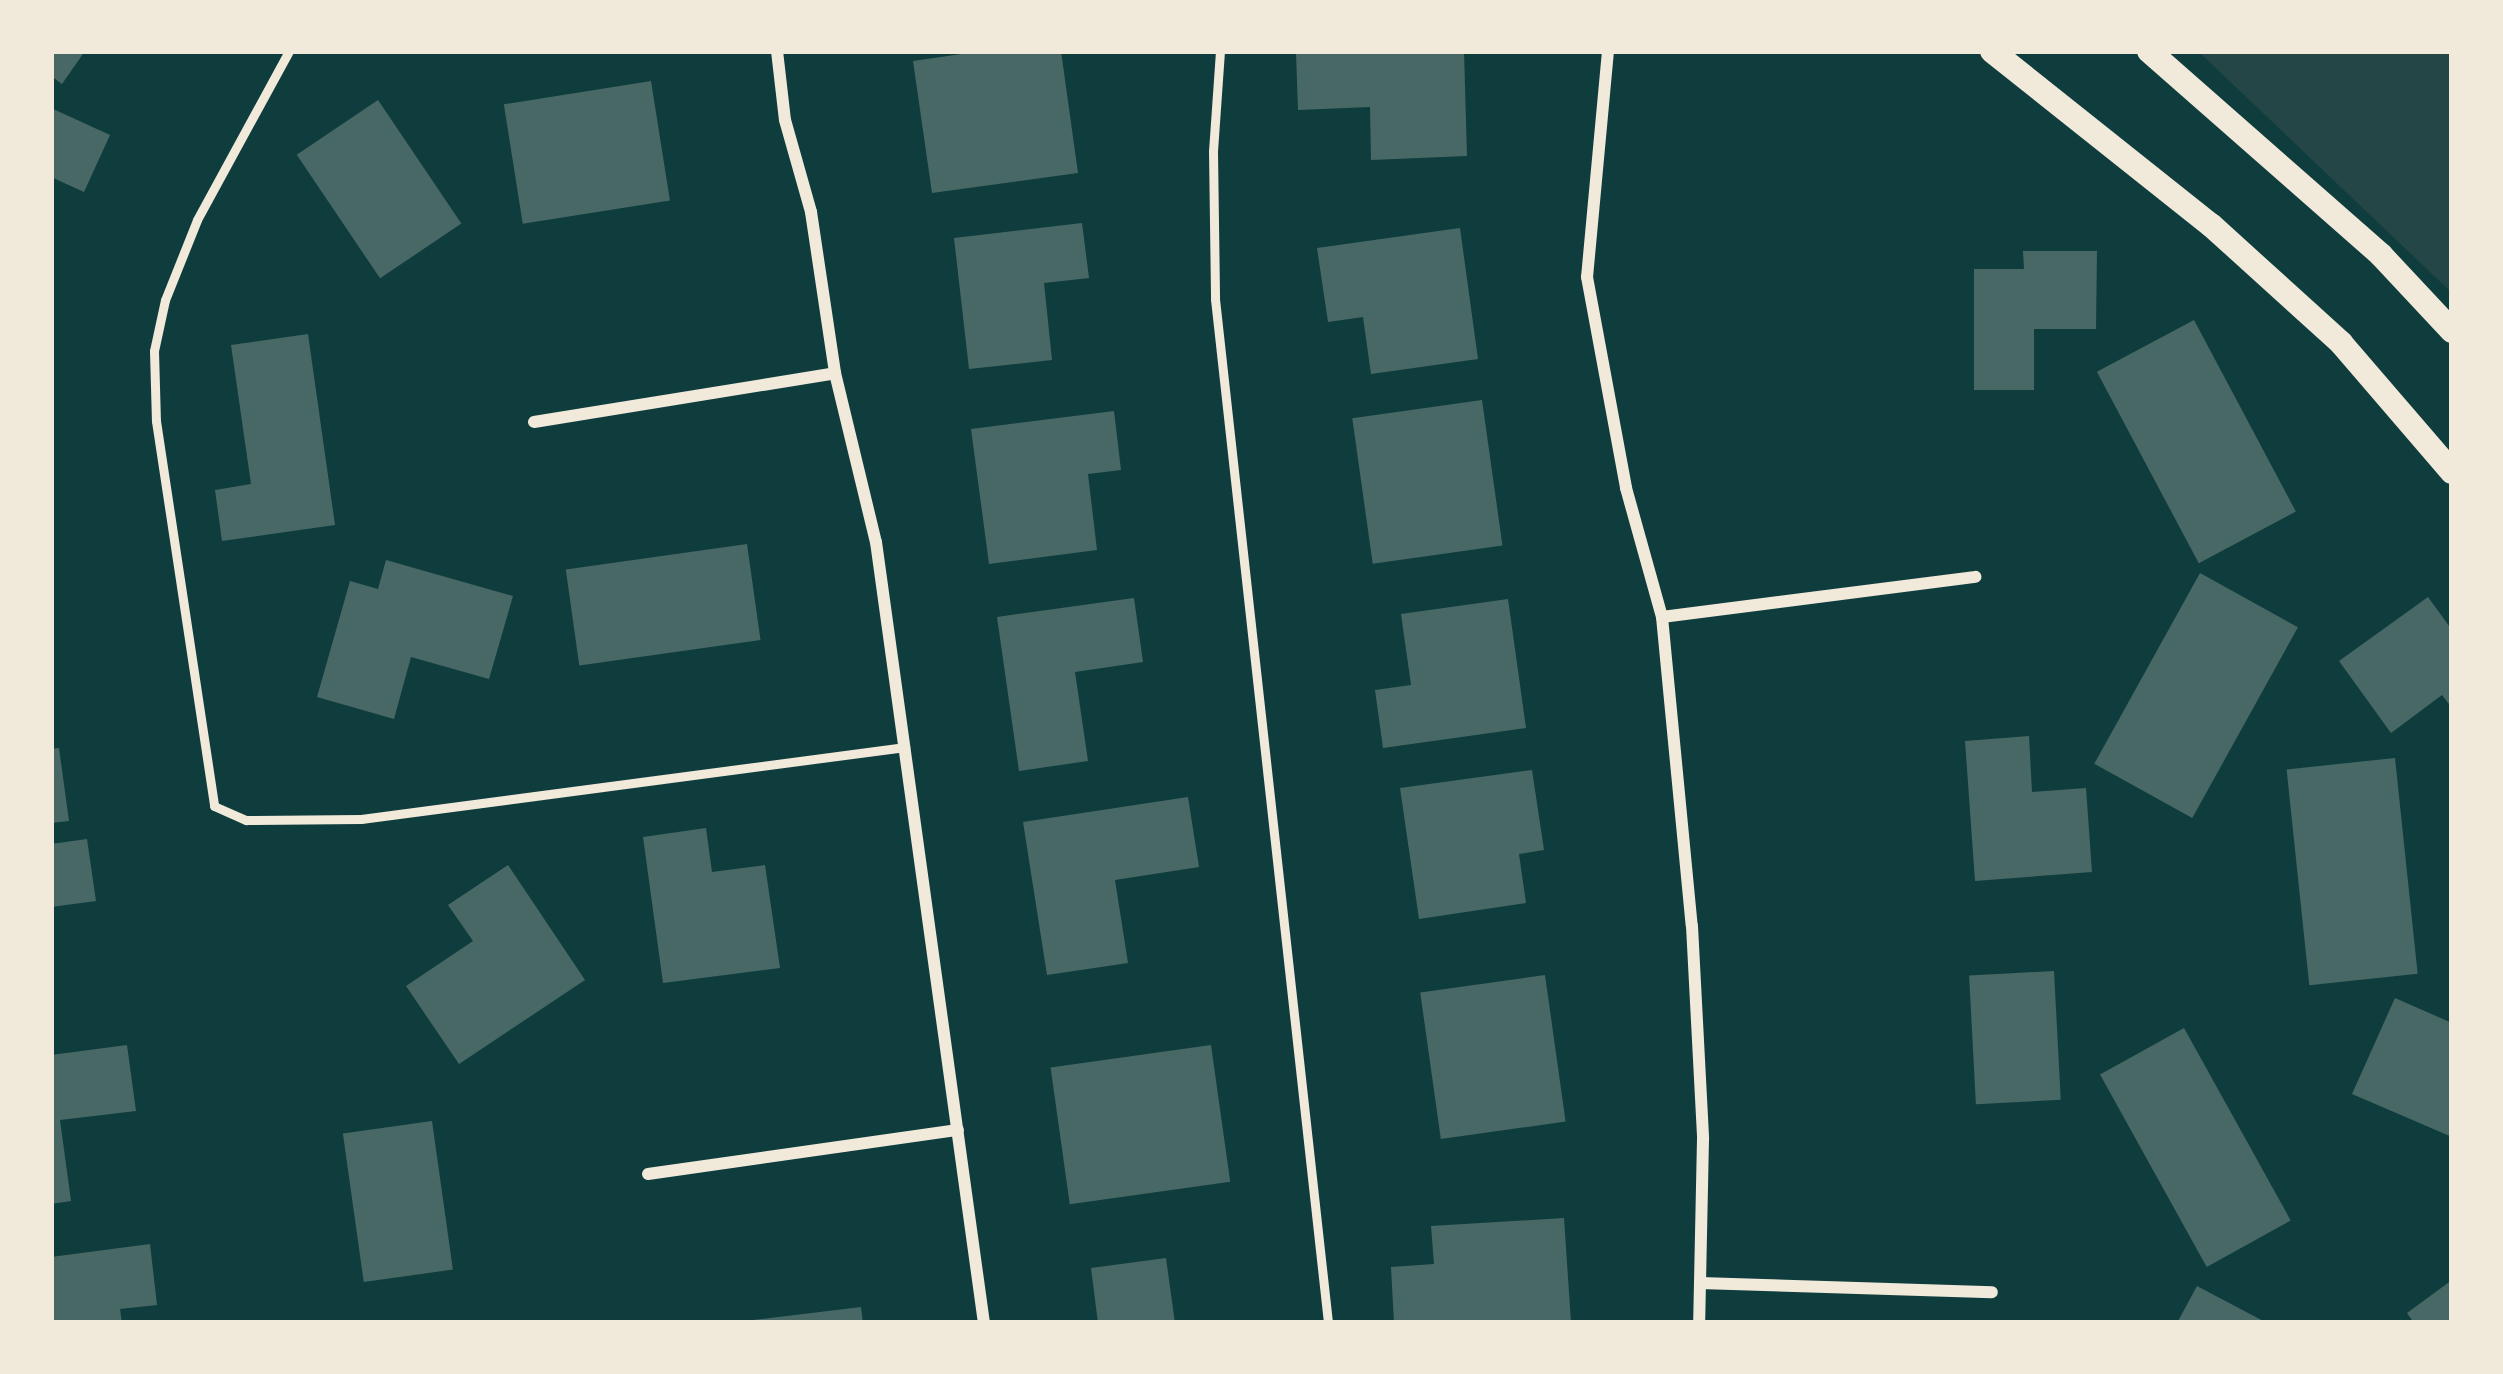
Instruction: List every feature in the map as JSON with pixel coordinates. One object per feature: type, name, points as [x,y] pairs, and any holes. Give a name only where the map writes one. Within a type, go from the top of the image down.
[{"type":"main road","points":[[1993,51],[2211,225],[2341,343],[2452,472]]},
{"type":"main road","points":[[2149,51],[2381,255],[2452,331]]},
{"type":"street","points":[[777,51],[785,120],[811,212],[835,373],[876,542],[984,1323]]},
{"type":"street","points":[[1608,51],[1586,277],[1626,488],[1662,617],[1692,926],[1703,1139],[1699,1323]]},
{"type":"street","points":[[533,422],[835,373]]},
{"type":"street","points":[[1662,617],[1976,577]]},
{"type":"street","points":[[648,1174],[958,1130]]},
{"type":"street","points":[[1700,1282],[1992,1292]]},
{"type":"lane","points":[[289,51],[197,220],[165,299],[154,351],[156,421],[214,806],[246,820],[361,819],[905,747]]},
{"type":"lane","points":[[1220,51],[1213,151],[1214,299],[1328,1323]]},
{"type":"shaded area","points":[[2198,51],[2452,51],[2452,293],[2201,54]]},
{"type":"building","points":[[51,51],[85,51],[62,84],[51,76]]},
{"type":"building","points":[[982,51],[1061,51],[1078,173],[932,193],[913,61]]},
{"type":"building","points":[[1464,51],[1467,156],[1371,160],[1370,107],[1298,110],[1296,53]]},
{"type":"building","points":[[651,81],[670,201],[523,224],[504,104]]},
{"type":"building","points":[[378,100],[461,224],[380,278],[297,155]]},
{"type":"building","points":[[51,108],[110,135],[84,192],[51,177]]},
{"type":"building","points":[[1082,223],[1089,278],[1044,283],[1052,360],[969,369],[954,238]]},
{"type":"building","points":[[1460,228],[1478,359],[1371,374],[1363,317],[1328,322],[1317,248]]},
{"type":"building","points":[[2023,251],[2097,251],[2096,329],[2034,329],[2034,390],[1974,390],[1974,269],[2024,269]]},
{"type":"building","points":[[2194,320],[2296,512],[2199,563],[2097,372]]},
{"type":"building","points":[[308,334],[335,525],[222,541],[215,490],[251,484],[231,345]]},
{"type":"building","points":[[1482,400],[1502,546],[1373,564],[1352,418]]},
{"type":"building","points":[[1114,411],[1121,470],[1088,474],[1097,550],[989,564],[971,429]]},
{"type":"building","points":[[747,544],[760,640],[579,666],[566,569]]},
{"type":"building","points":[[386,560],[513,596],[489,679],[411,657],[394,719],[317,697],[350,581],[378,589]]},
{"type":"building","points":[[2200,573],[2298,627],[2192,818],[2094,764]]},
{"type":"building","points":[[2428,597],[2452,630],[2452,708],[2442,695],[2391,733],[2339,661]]},
{"type":"building","points":[[1134,598],[1143,662],[1075,672],[1088,761],[1019,771],[997,617]]},
{"type":"building","points":[[1508,599],[1526,728],[1383,748],[1375,690],[1411,685],[1401,614]]},
{"type":"building","points":[[2029,736],[2032,792],[2086,788],[2092,872],[1975,881],[1965,741]]},
{"type":"building","points":[[59,748],[69,821],[51,823],[51,749]]},
{"type":"building","points":[[2395,758],[2418,974],[2309,985],[2287,769]]},
{"type":"building","points":[[1532,770],[1544,850],[1519,854],[1526,903],[1419,919],[1400,788]]},
{"type":"building","points":[[1188,797],[1199,867],[1115,880],[1128,963],[1047,975],[1023,822]]},
{"type":"building","points":[[706,828],[712,872],[765,865],[780,968],[663,983],[643,837]]},
{"type":"building","points":[[87,839],[96,901],[51,907],[51,844]]},
{"type":"building","points":[[508,865],[585,980],[459,1064],[406,986],[473,941],[448,905]]},
{"type":"building","points":[[2054,971],[2061,1100],[1976,1104],[1969,975]]},
{"type":"building","points":[[1545,975],[1566,1122],[1441,1139],[1420,993]]},
{"type":"building","points":[[2395,998],[2452,1023],[2452,1137],[2352,1094]]},
{"type":"building","points":[[2184,1028],[2291,1220],[2207,1267],[2100,1075]]},
{"type":"building","points":[[127,1045],[136,1111],[60,1120],[71,1201],[51,1204],[51,1055]]},
{"type":"building","points":[[1211,1045],[1230,1182],[1070,1204],[1051,1068]]},
{"type":"building","points":[[432,1121],[453,1270],[364,1282],[343,1134]]},
{"type":"building","points":[[1564,1218],[1571,1322],[1394,1323],[1391,1267],[1434,1264],[1431,1226]]},
{"type":"building","points":[[150,1244],[157,1305],[120,1309],[122,1323],[51,1323],[51,1257]]},
{"type":"building","points":[[1166,1258],[1175,1323],[1098,1323],[1091,1268]]},
{"type":"building","points":[[2452,1280],[2452,1323],[2414,1323],[2407,1313]]},
{"type":"building","points":[[2197,1286],[2267,1323],[2177,1323]]},
{"type":"building","points":[[861,1307],[863,1323],[753,1320]]}]
